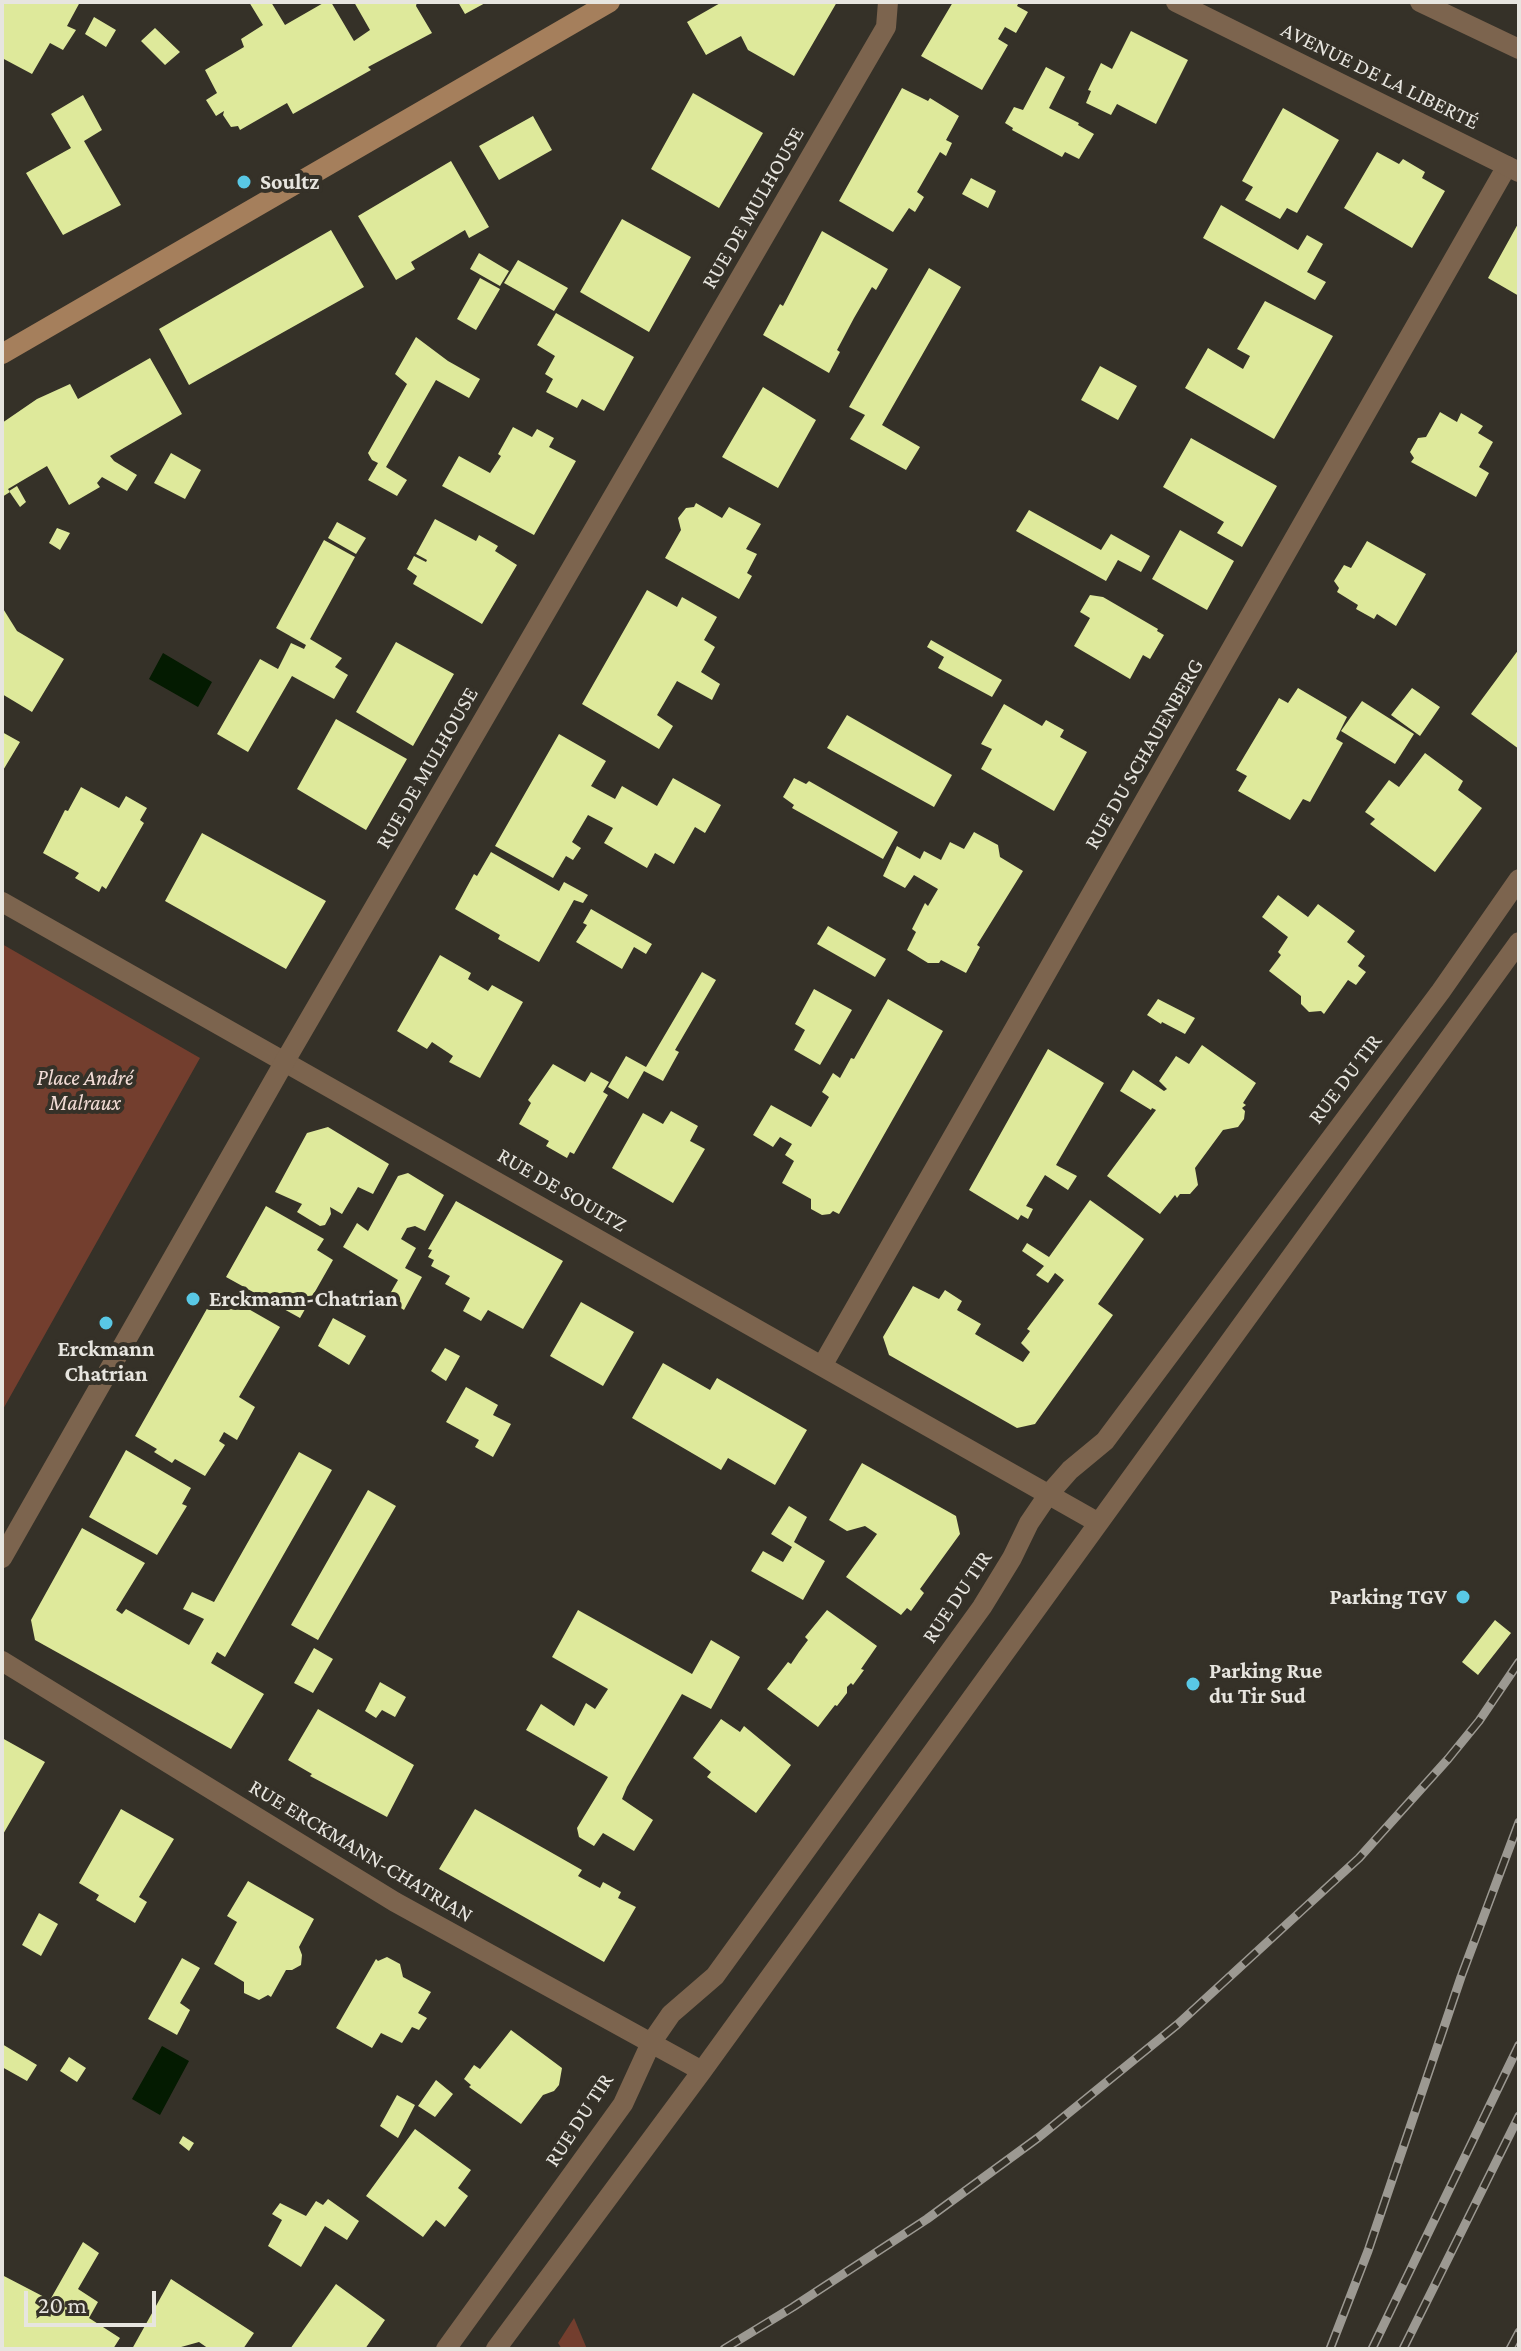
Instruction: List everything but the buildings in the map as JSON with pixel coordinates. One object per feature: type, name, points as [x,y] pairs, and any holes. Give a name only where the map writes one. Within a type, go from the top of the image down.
[{"type":"main road","points":[[2,354],[610,2]]},
{"type":"street","name":"RUE DE MULHOUSE","points":[[2,1558],[285,1061],[886,27],[888,2]]},
{"type":"street","name":"AVENUE DE LA LIBERTÉ","points":[[1176,2],[1513,169]]},
{"type":"street","points":[[1420,2],[1519,49]]},
{"type":"street","name":"RUE DU SCHAUENBERG","points":[[822,1366],[1513,169]]},
{"type":"street","name":"RUE DU TIR","points":[[446,2349],[623,2104],[651,2043],[671,2014],[715,1976],[982,1607],[1048,1495],[1070,1470],[1105,1441],[1441,991],[1519,879]]},
{"type":"street","name":"RUE DE SOULTZ","points":[[2,902],[1097,1522]]},
{"type":"street","points":[[496,2349],[702,2071],[1519,942]]},
{"type":"street","points":[[1441,991],[1468,1011]]},
{"type":"street","name":"RUE ERCKMANN-CHATRIAN","points":[[2,1661],[395,1902],[702,2071]]},
{"type":"green space","name":"Place André Malraux","points":[[2,944],[200,1058],[2,1411]]},
{"type":"green space","points":[[574,2318],[587,2349],[562,2349],[558,2343]]},
{"type":"shaded area","points":[[163,653],[212,682],[198,707],[149,679]]},
{"type":"shaded area","points":[[162,2046],[189,2061],[160,2115],[132,2099]]},
{"type":"railway","points":[[724,2349],[927,2219],[1039,2137],[1178,2024],[1359,1858],[1448,1759],[1479,1721],[1519,1662]]},
{"type":"railway","points":[[1330,2349],[1368,2251],[1461,1977],[1519,1822]]},
{"type":"railway","points":[[1372,2349],[1519,2045]]},
{"type":"railway","points":[[1403,2349],[1519,2116]]},
{"type":"railway","points":[[1510,2349],[1519,2332]]},
{"type":"place","name":"Soultz","points":[[244,182]]},
{"type":"place","name":"Erckmann-Chatrian","points":[[193,1299]]},
{"type":"place","name":"Erckmann Chatrian","points":[[106,1323]]},
{"type":"place","name":"Parking TGV","points":[[1463,1597]]},
{"type":"place","name":"Parking Rue du Tir Sud","points":[[1193,1684]]}]
